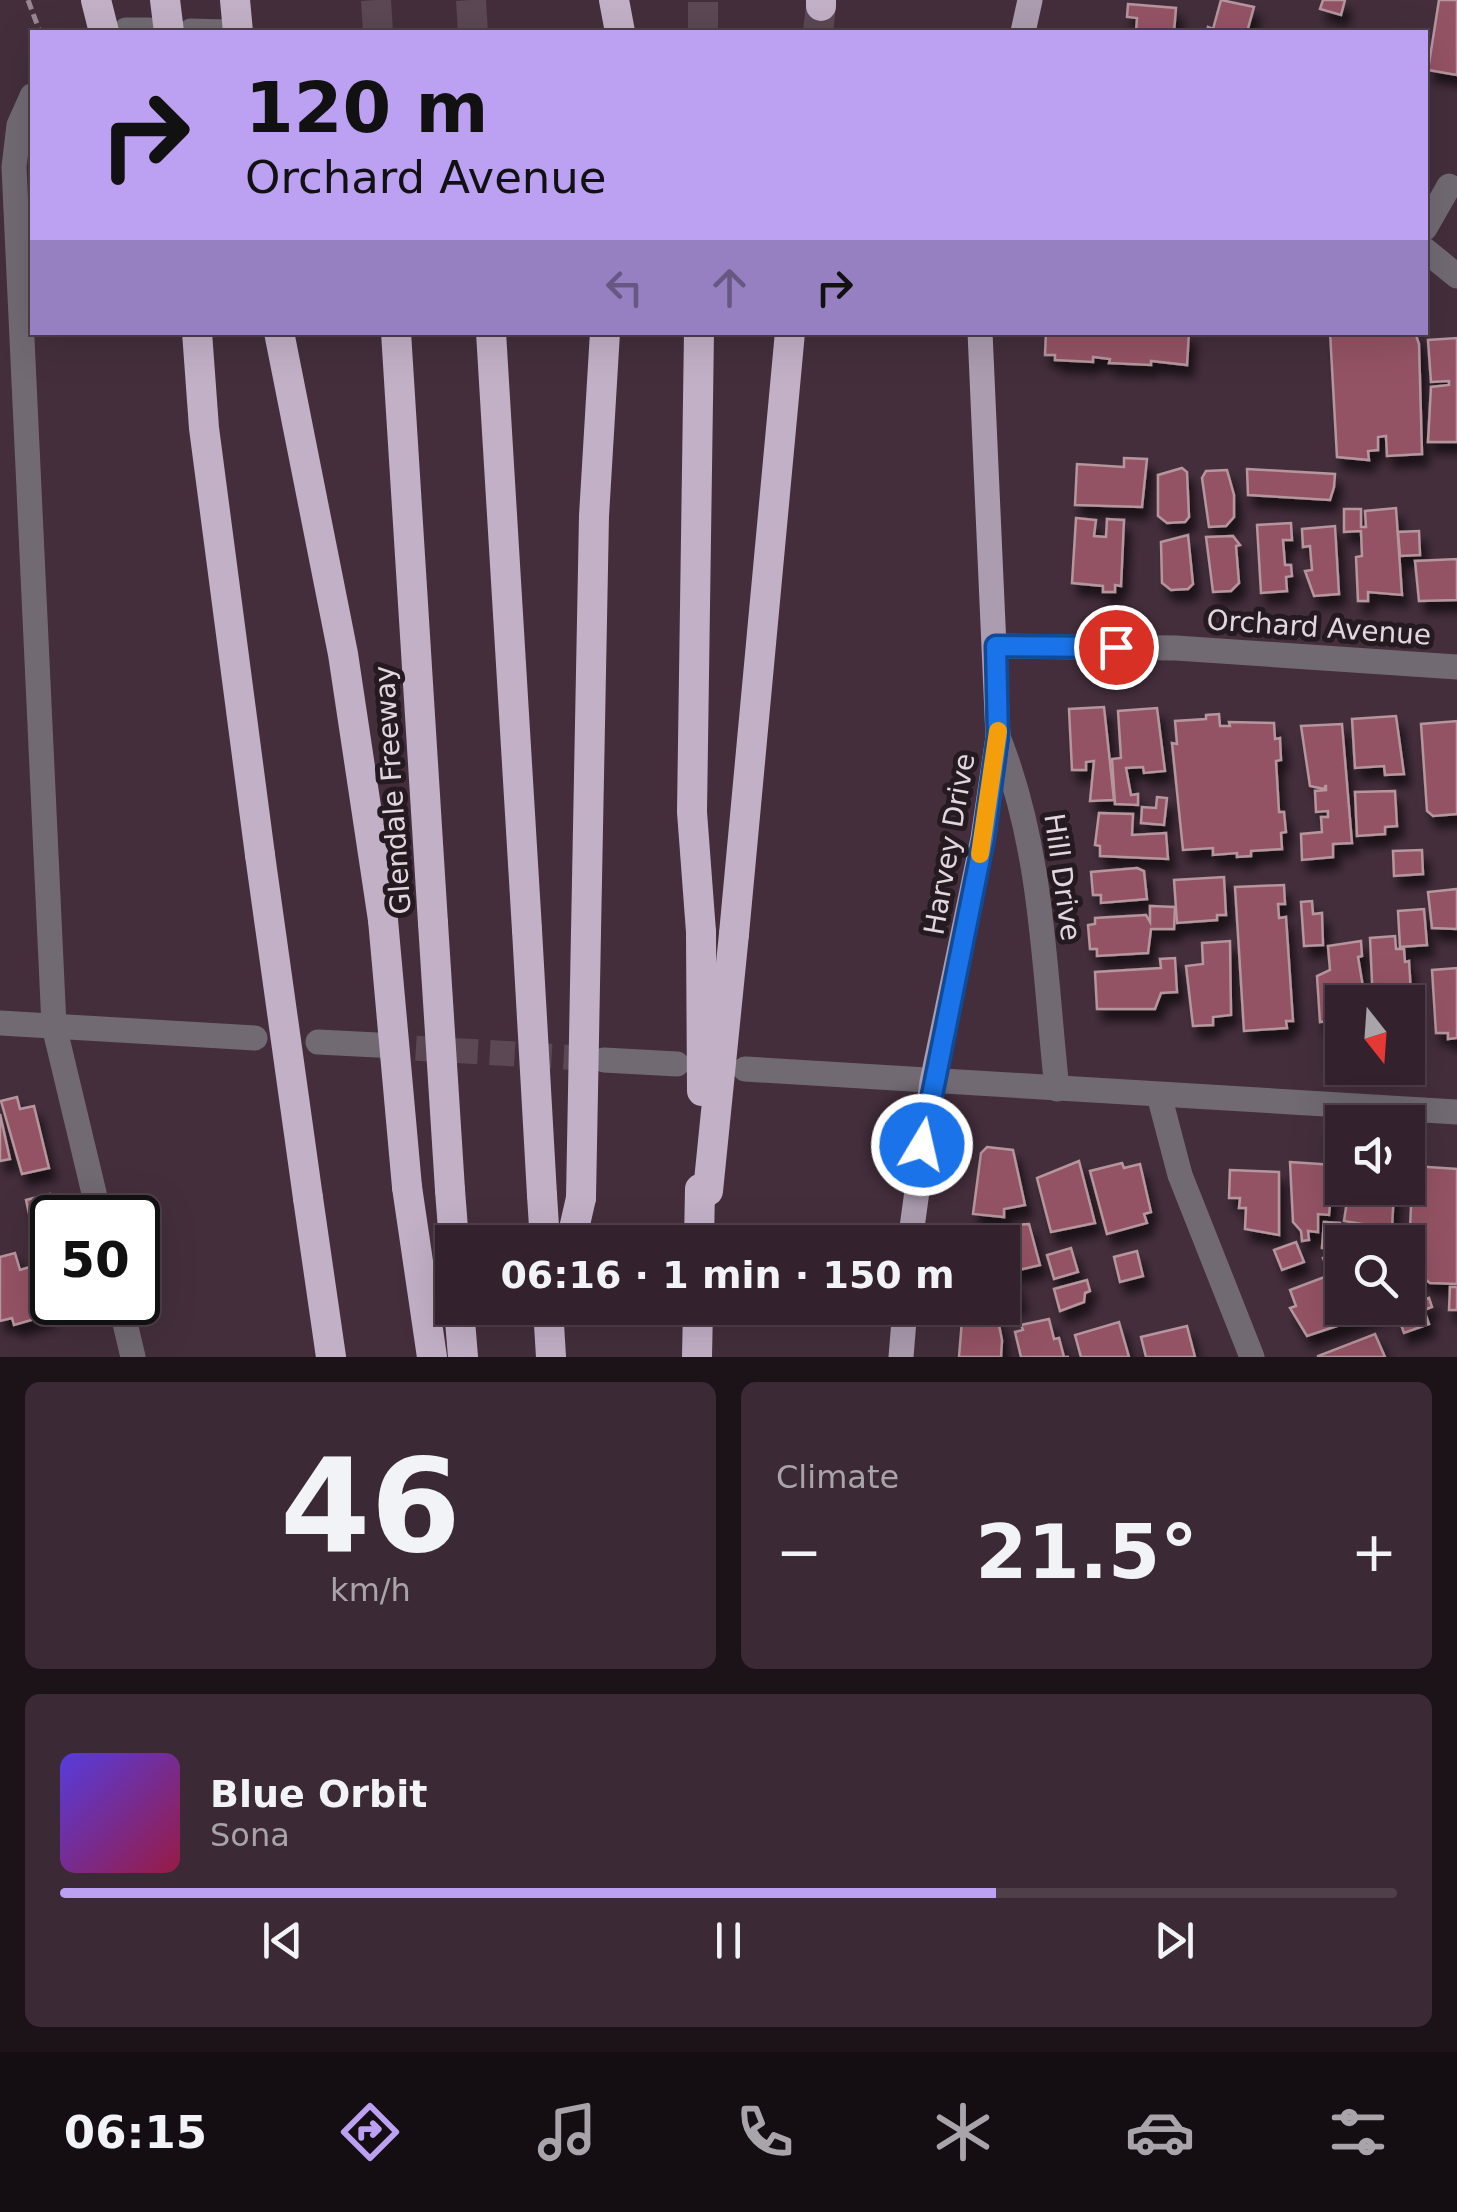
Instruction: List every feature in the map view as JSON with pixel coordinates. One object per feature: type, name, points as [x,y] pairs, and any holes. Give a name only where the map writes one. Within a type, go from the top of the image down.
[{"type":"highway","points":[[96,0],[136,30]]},
{"type":"highway","points":[[138,30],[165,0]]},
{"type":"highway","points":[[235,0],[238,30]]},
{"type":"highway","points":[[614,0],[620,30]]},
{"type":"highway","points":[[181,335],[204,428]]},
{"type":"highway","points":[[196,335],[204,428],[260,855],[331,1357]]},
{"type":"highway","points":[[280,335],[343,654],[383,920],[407,1187],[432,1357]]},
{"type":"highway","name":"Glendale Freeway","points":[[396,335],[453,1225]]},
{"type":"highway","points":[[491,335],[543,1225]]},
{"type":"highway","points":[[575,1225],[582,1198],[594,516],[605,335]]},
{"type":"highway","points":[[699,335],[692,812],[701,932],[704,1190]]},
{"type":"highway","points":[[702,1225],[734,934],[790,335]]},
{"type":"highway","points":[[460,1325],[463,1357]]},
{"type":"highway","points":[[697,1357],[698,1325]]},
{"type":"main road","points":[[1023,30],[1030,0]]},
{"type":"main road","name":"Harvey Drive","points":[[912,1225],[932,1082],[984,838],[998,737],[980,335]]},
{"type":"main road","points":[[901,1357],[904,1325]]},
{"type":"street","points":[[30,100],[19,125],[14,167],[54,1026],[94,1195]]},
{"type":"street","points":[[1428,223],[1449,186]]},
{"type":"street","points":[[1428,252],[1457,276]]},
{"type":"street","name":"Orchard Avenue","points":[[996,646],[1176,648],[1457,667]]},
{"type":"street","name":"Hill Drive","points":[[998,737],[1021,799],[1034,856],[1057,1089]]},
{"type":"street","points":[[0,1023],[255,1038]]},
{"type":"street","points":[[318,1042],[377,1046]]},
{"type":"street","points":[[604,1060],[677,1064]]},
{"type":"street","points":[[745,1069],[1457,1112]]},
{"type":"street","points":[[1159,1096],[1180,1175],[1252,1357]]},
{"type":"street","points":[[126,1325],[134,1357]]},
{"type":"path","points":[[28,0],[39,30]]},
{"type":"building","points":[[1221,0],[1254,7],[1248,30],[1207,30],[1213,29]]},
{"type":"building","points":[[1323,0],[1345,0],[1341,15],[1320,9]]},
{"type":"building","points":[[1439,0],[1457,0],[1457,75],[1428,70]]},
{"type":"building","points":[[1128,4],[1176,8],[1174,30],[1136,30],[1137,18],[1127,17]]},
{"type":"building","points":[[1046,335],[1189,335],[1187,365],[1151,361],[1151,365],[1109,363],[1110,359],[1093,357],[1093,362],[1055,360],[1055,355],[1045,355]]},
{"type":"building","points":[[1330,335],[1416,335],[1422,454],[1387,456],[1386,436],[1378,437],[1378,450],[1368,451],[1369,460],[1337,457]]},
{"type":"building","points":[[1457,338],[1457,442],[1428,442],[1431,387],[1449,385],[1449,381],[1431,382],[1428,340]]},
{"type":"building","points":[[1124,458],[1147,459],[1142,507],[1075,505],[1077,464],[1124,467]]},
{"type":"building","points":[[1182,468],[1187,472],[1189,517],[1185,522],[1167,523],[1158,516],[1158,475]]},
{"type":"building","points":[[1247,469],[1335,474],[1334,487],[1330,500],[1248,495]]},
{"type":"building","points":[[1227,470],[1234,495],[1234,517],[1226,526],[1209,527],[1202,478],[1206,471]]},
{"type":"building","points":[[1396,508],[1402,595],[1368,592],[1368,601],[1358,601],[1356,557],[1362,556],[1361,531],[1344,532],[1344,509],[1361,509],[1361,527],[1366,527],[1365,511]]},
{"type":"building","points":[[1076,518],[1096,520],[1094,536],[1106,537],[1107,519],[1124,520],[1121,586],[1115,585],[1115,592],[1103,592],[1103,586],[1072,583]]},
{"type":"building","points":[[1291,523],[1292,540],[1283,540],[1285,565],[1291,565],[1292,576],[1286,577],[1287,591],[1261,593],[1257,525]]},
{"type":"building","points":[[1335,526],[1339,594],[1314,596],[1305,571],[1312,570],[1310,546],[1303,547],[1302,529]]},
{"type":"building","points":[[1419,531],[1420,555],[1400,556],[1398,532]]},
{"type":"building","points":[[1188,535],[1193,584],[1188,589],[1171,590],[1162,583],[1161,542]]},
{"type":"building","points":[[1233,536],[1240,545],[1236,546],[1239,583],[1231,591],[1213,592],[1206,537]]},
{"type":"building","points":[[1457,559],[1457,600],[1419,601],[1415,561]]},
{"type":"building","points":[[1104,707],[1114,800],[1090,801],[1094,761],[1086,762],[1086,770],[1072,770],[1069,709]]},
{"type":"building","points":[[1157,708],[1165,771],[1144,773],[1143,767],[1126,768],[1131,795],[1138,794],[1138,805],[1115,804],[1112,759],[1121,758],[1118,711]]},
{"type":"building","points":[[1219,714],[1220,726],[1230,726],[1229,722],[1274,723],[1275,739],[1280,738],[1281,760],[1276,761],[1279,812],[1284,812],[1286,832],[1281,833],[1282,849],[1251,851],[1251,856],[1237,857],[1237,853],[1213,855],[1213,848],[1183,850],[1172,743],[1177,744],[1175,721]]},
{"type":"building","points":[[1396,716],[1404,774],[1385,775],[1384,766],[1355,768],[1352,719]]},
{"type":"building","points":[[1457,721],[1457,814],[1433,816],[1427,811],[1421,724]]},
{"type":"building","points":[[1342,724],[1352,843],[1333,844],[1333,857],[1302,860],[1301,834],[1322,832],[1321,817],[1328,817],[1328,811],[1316,812],[1315,791],[1326,790],[1326,785],[1324,789],[1310,786],[1301,726]]},
{"type":"building","points":[[1395,791],[1397,826],[1385,827],[1385,834],[1357,836],[1355,792]]},
{"type":"building","points":[[1157,797],[1167,798],[1164,825],[1141,823],[1142,807],[1156,808]]},
{"type":"building","points":[[1099,813],[1133,814],[1132,835],[1166,833],[1168,859],[1100,856],[1100,846],[1095,845]]},
{"type":"building","points":[[1422,850],[1423,874],[1394,876],[1393,851]]},
{"type":"building","points":[[1137,868],[1144,871],[1147,899],[1101,903],[1101,895],[1093,895],[1091,872]]},
{"type":"building","points":[[1224,877],[1226,915],[1217,915],[1217,920],[1177,923],[1174,880]]},
{"type":"building","points":[[1284,885],[1285,904],[1278,904],[1279,918],[1286,917],[1293,1021],[1286,1021],[1287,1028],[1244,1031],[1235,887]]},
{"type":"building","points":[[1457,889],[1457,929],[1432,928],[1428,892]]},
{"type":"building","points":[[1312,901],[1313,914],[1322,913],[1323,945],[1304,946],[1301,902]]},
{"type":"building","points":[[1150,906],[1175,907],[1174,929],[1151,929],[1148,953],[1097,956],[1097,949],[1090,949],[1088,925],[1095,924],[1095,918],[1146,915],[1150,922]]},
{"type":"building","points":[[1424,909],[1427,945],[1400,947],[1398,911]]},
{"type":"building","points":[[1395,936],[1396,949],[1404,949],[1405,962],[1409,961],[1410,985],[1372,985],[1370,938]]},
{"type":"building","points":[[1230,941],[1231,1015],[1213,1017],[1213,1025],[1193,1026],[1186,966],[1203,964],[1202,943]]},
{"type":"building","points":[[1361,941],[1362,956],[1358,957],[1363,985],[1325,985],[1325,1021],[1320,1022],[1317,976],[1330,970],[1328,946]]},
{"type":"building","points":[[1175,958],[1177,992],[1161,993],[1155,1009],[1097,1009],[1095,972],[1161,968],[1160,959]]},
{"type":"building","points":[[1457,968],[1457,1038],[1448,1039],[1448,1033],[1436,1033],[1432,970]]},
{"type":"building","points":[[17,1097],[20,1109],[34,1106],[49,1168],[22,1174],[1,1101]]},
{"type":"building","points":[[0,1114],[10,1159],[0,1161]]},
{"type":"building","points":[[987,1147],[1013,1150],[1025,1205],[1004,1209],[1004,1217],[973,1214],[981,1153]]},
{"type":"building","points":[[1079,1161],[1095,1223],[1051,1232],[1037,1178]]},
{"type":"building","points":[[1290,1162],[1325,1164],[1325,1205],[1330,1205],[1329,1215],[1318,1214],[1318,1232],[1308,1231],[1309,1240],[1302,1241],[1301,1231],[1293,1222]]},
{"type":"building","points":[[1122,1163],[1124,1168],[1140,1164],[1151,1212],[1144,1214],[1147,1223],[1107,1234],[1090,1171]]},
{"type":"building","points":[[1425,1167],[1457,1169],[1457,1284],[1425,1279],[1425,1225],[1410,1225],[1411,1205],[1425,1205]]},
{"type":"building","points":[[1230,1170],[1279,1172],[1279,1235],[1245,1229],[1246,1208],[1239,1208],[1240,1198],[1229,1198]]},
{"type":"building","points":[[1346,1205],[1393,1205],[1392,1225],[1344,1221]]},
{"type":"building","points":[[1324,1222],[1340,1223],[1325,1225],[1325,1248]]},
{"type":"building","points":[[1029,1224],[1040,1265],[1020,1270],[1020,1225],[1011,1225]]},
{"type":"building","points":[[1296,1242],[1304,1262],[1282,1270],[1274,1250]]},
{"type":"building","points":[[1071,1248],[1078,1272],[1054,1279],[1047,1255]]},
{"type":"building","points":[[1137,1251],[1143,1276],[1120,1282],[1114,1257]]},
{"type":"building","points":[[15,1253],[20,1270],[30,1267],[30,1320],[14,1325],[12,1318],[0,1321],[0,1257]]},
{"type":"building","points":[[1325,1277],[1325,1325],[1340,1325],[1307,1336],[1290,1308],[1296,1306],[1290,1290]]},
{"type":"building","points":[[1087,1280],[1090,1291],[1085,1293],[1084,1302],[1060,1311],[1054,1289]]},
{"type":"building","points":[[1450,1287],[1457,1287],[1457,1310],[1449,1310]]},
{"type":"building","points":[[1425,1313],[1429,1324],[1404,1333],[1401,1325],[1425,1325]]},
{"type":"building","points":[[1049,1319],[1064,1357],[1021,1357],[1015,1332],[1023,1330],[1021,1325]]},
{"type":"building","points":[[1119,1322],[1129,1357],[1081,1357],[1075,1335]]},
{"type":"building","points":[[962,1325],[999,1325],[1001,1357],[959,1357]]},
{"type":"building","points":[[1187,1326],[1195,1357],[1146,1357],[1141,1337]]},
{"type":"building","points":[[1375,1334],[1385,1357],[1318,1357],[1318,1356]]},
{"type":"tunnel","points":[[376,0],[378,30]]},
{"type":"tunnel","points":[[471,0],[473,30]]},
{"type":"tunnel","points":[[703,0],[703,30]]},
{"type":"tunnel","points":[[818,30],[821,6]]},
{"type":"tunnel","points":[[379,1046],[599,1059]]},
{"type":"slow traffic","points":[[980,854],[998,731]]},
{"type":"route","points":[[922,1145],[984,838],[998,737],[996,646],[1116,647]]}]
